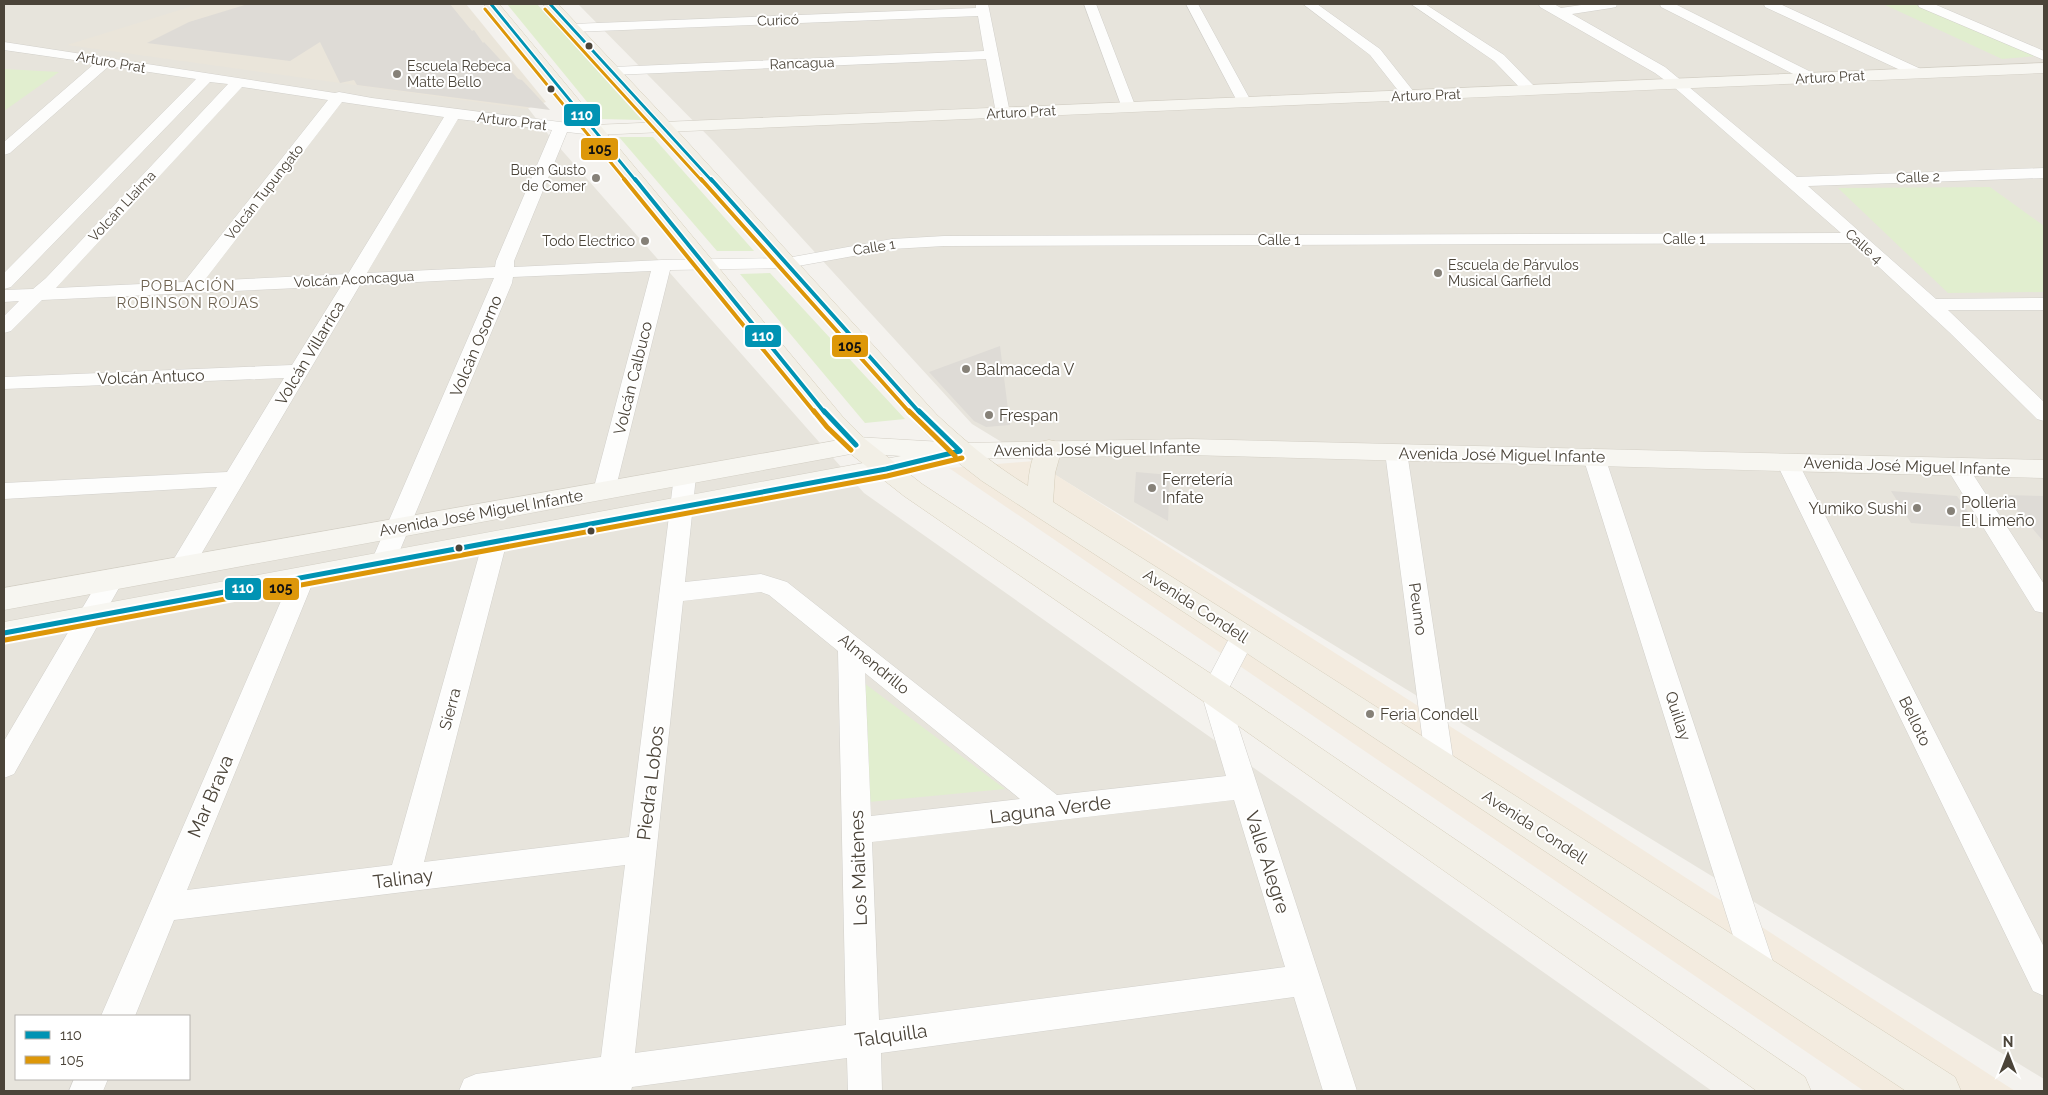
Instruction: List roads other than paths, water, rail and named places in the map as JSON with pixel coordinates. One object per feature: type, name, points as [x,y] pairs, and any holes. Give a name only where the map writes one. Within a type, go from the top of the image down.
[{"type":"main road","points":[[491,4],[833,422],[856,445],[914,490],[1214,692],[1791,1091]]},
{"type":"main road","name":"Avenida Condell","points":[[550,4],[666,128],[928,421],[960,451],[1040,507],[1243,636],[1761,974],[1924,1086]]},
{"type":"main road","points":[[1040,507],[1042,473],[1049,448]]},
{"type":"street","points":[[767,20],[770,4]]},
{"type":"street","points":[[1090,4],[1129,108]]},
{"type":"street","points":[[1192,4],[1245,102]]},
{"type":"street","points":[[1309,4],[1375,52],[1409,95]]},
{"type":"street","points":[[1416,4],[1499,58],[1530,90]]},
{"type":"street","name":"Calle 4","points":[[1545,4],[1660,70],[1679,84],[1931,305],[2000,369],[2044,414]]},
{"type":"street","points":[[1559,12],[1611,4]]},
{"type":"street","points":[[1666,4],[1812,78]]},
{"type":"street","points":[[1927,4],[2044,56]]},
{"type":"street","points":[[1775,6],[1797,5]]},
{"type":"street","points":[[1775,6],[1918,73]]},
{"type":"street","name":"Curicó","points":[[572,28],[767,20],[872,10],[983,8]]},
{"type":"street","points":[[983,8],[1003,113]]},
{"type":"street","name":"Arturo Prat","points":[[4,46],[454,113],[594,130],[2044,68]]},
{"type":"street","name":"Rancagua","points":[[613,71],[992,55]]},
{"type":"street","points":[[4,150],[106,61]]},
{"type":"street","name":"Volcán Llaima","points":[[4,283],[206,77]]},
{"type":"street","name":"Volcán Llaima","points":[[4,327],[37,294],[52,282],[238,82]]},
{"type":"street","name":"Volcán Tupungato","points":[[190,287],[339,96]]},
{"type":"street","name":"Volcán Villarrica","points":[[181,567],[454,113]]},
{"type":"street","name":"Volcán Osorno","points":[[383,562],[503,283],[506,261],[561,127]]},
{"type":"street","name":"Calle 2","points":[[1792,182],[2044,173]]},
{"type":"street","name":"Calle 1","points":[[704,264],[787,264],[892,244],[944,240],[1855,238]]},
{"type":"street","name":"Volcán Aconcagua","points":[[4,296],[704,264]]},
{"type":"street","name":"Volcán Calbuco","points":[[604,490],[662,265]]},
{"type":"street","points":[[1931,305],[2044,304]]},
{"type":"street","name":"Volcán Antuco","points":[[4,383],[299,371]]},
{"type":"street","name":"Avenida José Miguel Infante","points":[[4,599],[856,445],[960,451],[1190,446],[2044,469]]},
{"type":"street","name":"Avenida José Miguel Infante","points":[[4,633],[886,468],[960,451]]},
{"type":"street","name":"Peumo","points":[[1396,452],[1440,765]]},
{"type":"street","name":"Quillay","points":[[1594,457],[1761,974]]},
{"type":"street","name":"Belloto","points":[[1787,462],[2044,980]]},
{"type":"street","points":[[1957,467],[2044,604]]},
{"type":"street","name":"Piedra Lobos","points":[[615,1082],[685,476]]},
{"type":"street","points":[[4,491],[234,479]]},
{"type":"street","name":"Sierra","points":[[404,878],[495,541]]},
{"type":"street","name":"Mar Brava","points":[[118,1015],[303,577]]},
{"type":"street","points":[[4,766],[112,579]]},
{"type":"street","name":"Almendrillo","points":[[672,592],[751,584],[770,585],[785,592],[1052,808]]},
{"type":"street","points":[[1214,692],[1243,636]]},
{"type":"street","name":"Los Maitenes","points":[[851,646],[865,1091]]},
{"type":"street","name":"Valle Alegre","points":[[1214,692],[1340,1091]]},
{"type":"street","name":"Laguna Verde","points":[[857,831],[1244,786]]},
{"type":"street","name":"Talinay","points":[[164,907],[642,849]]},
{"type":"street","name":"Talquilla","points":[[476,1091],[615,1082],[863,1039],[1305,980]]},
{"type":"place","name":"Escuela Rebeca Matte Bello","points":[[397,74]]},
{"type":"place","name":"Buen Gusto de Comer","points":[[596,178]]},
{"type":"place","name":"Todo Electrico","points":[[645,241]]},
{"type":"place","name":"Escuela de Párvulos Musical Garfield","points":[[1438,273]]},
{"type":"place","name":"Balmaceda V","points":[[966,369]]},
{"type":"place","name":"Frespan","points":[[989,415]]},
{"type":"place","name":"Ferretería Infate","points":[[1152,488]]},
{"type":"place","name":"Yumiko Sushi","points":[[1917,508]]},
{"type":"place","name":"Polleria El Limeño","points":[[1951,511]]},
{"type":"place","name":"Feria Condell","points":[[1370,714]]},
{"type":"district","name":"POBLACIÓN ROBINSON ROJAS","points":[[188,294]]}]
